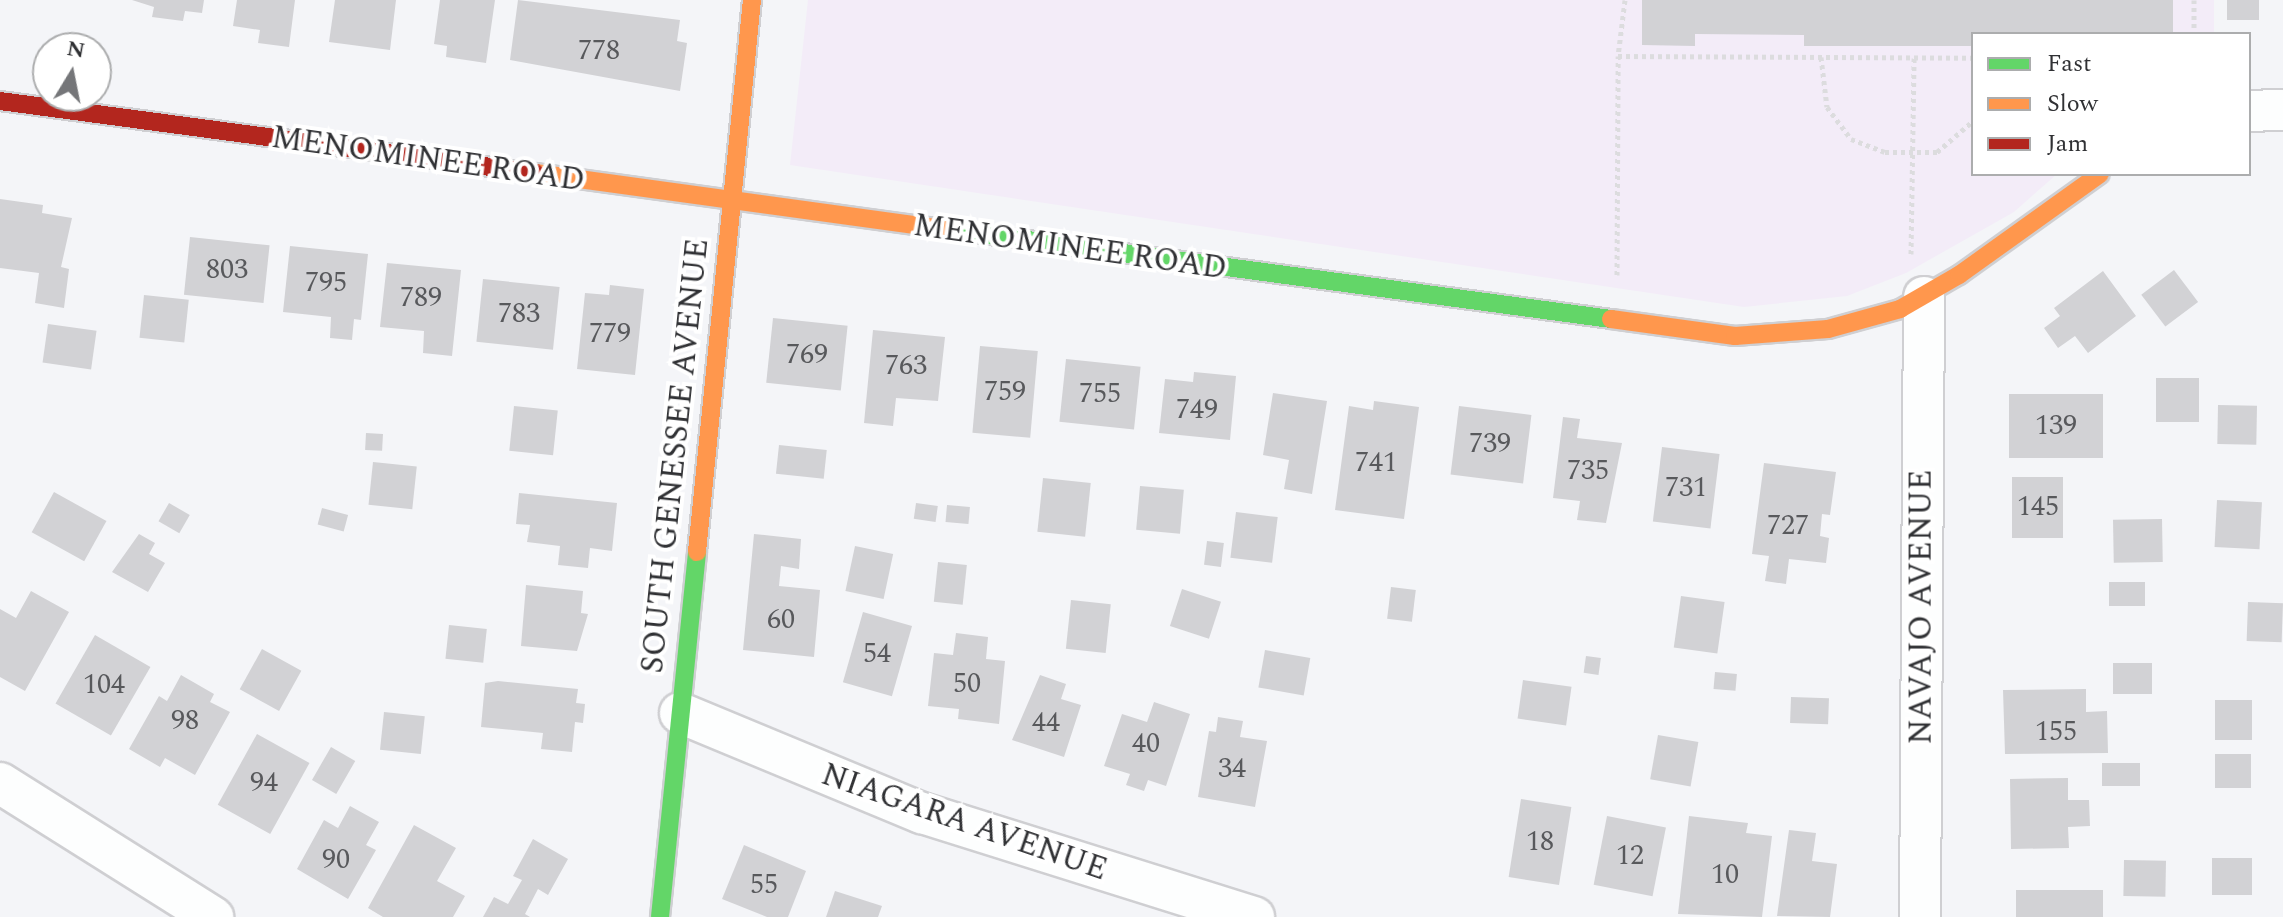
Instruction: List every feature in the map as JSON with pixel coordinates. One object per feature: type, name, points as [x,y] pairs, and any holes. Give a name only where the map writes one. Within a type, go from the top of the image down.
[{"type":"street","name":"SOUTH GENESSEE AVENUE","points":[[660,917],[752,0]]},
{"type":"street","name":"MENOMINEE ROAD","points":[[0,101],[1735,336],[1851,325],[1924,297],[2097,176]]},
{"type":"street","points":[[2251,111],[2283,110]]},
{"type":"street","name":"NAVAJO AVENUE","points":[[1920,917],[1924,297]]},
{"type":"street","name":"NIAGARA AVENUE","points":[[680,713],[922,813],[1254,917]]},
{"type":"street","points":[[0,783],[213,917]]},
{"type":"path","points":[[1617,289],[1618,56],[1625,0]]},
{"type":"path","points":[[2194,0],[2194,32]]},
{"type":"path","points":[[1618,56],[1971,58]]},
{"type":"path","points":[[1821,57],[1827,107],[1851,139],[1912,154],[1937,152],[1971,123]]},
{"type":"path","points":[[1911,255],[1914,58]]},
{"type":"shaded area","points":[[808,0],[2214,0],[2214,32],[1971,32],[1971,176],[2055,176],[2014,212],[1906,273],[1847,296],[1744,307],[790,165]]},
{"type":"building","points":[[132,0],[204,0],[202,13],[185,11],[183,21],[152,17],[154,7]]},
{"type":"building","points":[[237,0],[295,0],[289,47],[258,43],[260,30],[233,26]]},
{"type":"building","points":[[335,0],[396,0],[390,50],[329,42]]},
{"type":"building","points":[[440,0],[495,0],[486,63],[446,57],[447,46],[434,44]]},
{"type":"building","points":[[518,0],[680,20],[677,41],[687,43],[680,91],[510,60]]},
{"type":"building","points":[[1642,0],[2173,0],[2173,32],[1971,32],[1971,46],[1804,46],[1804,35],[1695,34],[1695,46],[1642,45]]},
{"type":"building","points":[[2227,0],[2259,0],[2259,20],[2227,20]]},
{"type":"building","points":[[0,199],[43,205],[42,213],[72,218],[61,267],[69,269],[64,308],[35,303],[39,273],[0,268]]},
{"type":"building","points":[[190,237],[270,245],[263,303],[184,295]]},
{"type":"building","points":[[290,246],[368,254],[361,320],[354,319],[352,340],[330,338],[331,317],[283,312]]},
{"type":"building","points":[[387,263],[461,270],[452,356],[423,353],[424,331],[380,327]]},
{"type":"building","points":[[2174,270],[2198,302],[2165,327],[2141,295]]},
{"type":"building","points":[[2103,271],[2136,316],[2088,353],[2075,336],[2058,348],[2044,328],[2060,316],[2054,308]]},
{"type":"building","points":[[483,279],[560,287],[553,350],[476,342]]},
{"type":"building","points":[[610,285],[644,289],[635,375],[577,369],[585,293],[609,295]]},
{"type":"building","points":[[144,295],[189,300],[184,342],[140,338]]},
{"type":"building","points":[[773,318],[848,326],[841,390],[766,383]]},
{"type":"building","points":[[48,324],[97,331],[91,369],[43,363]]},
{"type":"building","points":[[873,330],[945,337],[938,401],[896,398],[893,426],[864,423]]},
{"type":"building","points":[[980,346],[1038,351],[1030,438],[972,433]]},
{"type":"building","points":[[1066,359],[1141,367],[1134,429],[1059,422]]},
{"type":"building","points":[[1194,372],[1236,376],[1230,440],[1159,433],[1165,379],[1193,382]]},
{"type":"building","points":[[2156,378],[2199,378],[2199,422],[2156,422]]},
{"type":"building","points":[[1273,393],[1327,401],[1312,494],[1284,489],[1289,460],[1263,455]]},
{"type":"building","points":[[2009,394],[2103,394],[2103,458],[2009,458]]},
{"type":"building","points":[[1374,401],[1419,407],[1404,519],[1335,510],[1349,406],[1373,410]]},
{"type":"building","points":[[2218,405],[2257,406],[2256,445],[2217,444]]},
{"type":"building","points":[[514,406],[558,411],[553,455],[509,451]]},
{"type":"building","points":[[1459,406],[1531,415],[1523,483],[1451,474]]},
{"type":"building","points":[[1563,417],[1580,419],[1577,438],[1622,443],[1606,523],[1577,520],[1580,501],[1553,498]]},
{"type":"building","points":[[366,433],[383,434],[382,451],[365,450]]},
{"type":"building","points":[[779,445],[827,450],[824,479],[776,474]]},
{"type":"building","points":[[1662,447],[1720,454],[1710,529],[1653,521]]},
{"type":"building","points":[[373,462],[417,467],[412,509],[369,505]]},
{"type":"building","points":[[1764,463],[1836,472],[1830,515],[1822,514],[1820,536],[1829,538],[1826,563],[1789,559],[1786,584],[1765,581],[1769,556],[1752,554]]},
{"type":"building","points":[[2012,477],[2063,477],[2063,538],[2012,538]]},
{"type":"building","points":[[1043,478],[1091,483],[1085,537],[1037,532]]},
{"type":"building","points":[[1140,486],[1184,490],[1180,534],[1136,530]]},
{"type":"building","points":[[54,492],[106,521],[84,561],[32,532]]},
{"type":"building","points":[[519,493],[617,503],[612,551],[590,548],[588,568],[558,565],[560,546],[527,542],[530,525],[516,524]]},
{"type":"building","points":[[2217,500],[2262,502],[2259,549],[2215,547]]},
{"type":"building","points":[[169,503],[190,515],[179,533],[159,521]]},
{"type":"building","points":[[916,503],[938,506],[936,522],[914,519]]},
{"type":"building","points":[[947,505],[970,507],[968,524],[946,522]]},
{"type":"building","points":[[322,508],[348,515],[344,531],[318,524]]},
{"type":"building","points":[[1236,512],[1278,517],[1272,563],[1230,558]]},
{"type":"building","points":[[2162,519],[2163,562],[2114,563],[2113,520]]},
{"type":"building","points":[[139,534],[155,543],[149,554],[165,563],[148,592],[112,572]]},
{"type":"building","points":[[754,534],[801,539],[799,569],[781,566],[779,586],[820,590],[814,657],[743,650]]},
{"type":"building","points":[[1207,541],[1224,543],[1221,567],[1204,565]]},
{"type":"building","points":[[855,546],[893,554],[884,599],[845,591]]},
{"type":"building","points":[[938,562],[967,565],[963,605],[934,602]]},
{"type":"building","points":[[2109,582],[2145,582],[2145,606],[2109,606]]},
{"type":"building","points":[[526,585],[583,591],[581,613],[588,614],[577,651],[521,646]]},
{"type":"building","points":[[1391,587],[1416,590],[1412,622],[1387,619]]},
{"type":"building","points":[[1182,589],[1221,602],[1209,639],[1170,626]]},
{"type":"building","points":[[31,591],[69,612],[25,691],[0,677],[0,609],[16,618]]},
{"type":"building","points":[[1681,596],[1725,602],[1717,654],[1674,647]]},
{"type":"building","points":[[1071,600],[1111,604],[1106,653],[1066,649]]},
{"type":"building","points":[[2248,602],[2283,603],[2282,642],[2247,641]]},
{"type":"building","points":[[863,612],[912,626],[892,696],[843,682]]},
{"type":"building","points":[[449,625],[487,629],[483,663],[445,659]]},
{"type":"building","points":[[956,633],[988,637],[986,659],[1005,661],[999,724],[958,719],[959,709],[928,706],[934,653],[953,655]]},
{"type":"building","points":[[95,635],[150,667],[111,735],[56,703]]},
{"type":"building","points":[[262,649],[301,671],[279,711],[240,689]]},
{"type":"building","points":[[1265,650],[1310,658],[1304,695],[1258,687]]},
{"type":"building","points":[[1586,656],[1601,658],[1598,675],[1584,673]]},
{"type":"building","points":[[2113,663],[2152,663],[2152,694],[2113,694]]},
{"type":"building","points":[[1715,672],[1737,674],[1735,691],[1714,689]]},
{"type":"building","points":[[181,675],[214,694],[210,702],[230,712],[195,775],[165,758],[160,767],[129,749],[159,696],[167,701]]},
{"type":"building","points":[[1040,675],[1066,684],[1061,699],[1081,705],[1064,757],[1012,740]]},
{"type":"building","points":[[1523,680],[1572,687],[1566,725],[1518,719]]},
{"type":"building","points":[[498,681],[578,689],[576,703],[585,704],[583,723],[575,722],[572,752],[541,749],[543,733],[481,727],[485,683]]},
{"type":"building","points":[[2086,689],[2086,712],[2107,711],[2108,753],[2005,754],[2003,690]]},
{"type":"building","points":[[1791,697],[1829,698],[1828,724],[1790,723]]},
{"type":"building","points":[[2215,700],[2252,700],[2252,740],[2215,740]]},
{"type":"building","points":[[1154,702],[1190,714],[1166,786],[1148,780],[1144,791],[1126,785],[1130,774],[1104,766],[1122,714],[1147,722]]},
{"type":"building","points":[[384,712],[425,716],[421,754],[380,750]]},
{"type":"building","points":[[1218,717],[1243,721],[1240,737],[1267,741],[1255,807],[1198,797],[1209,731],[1216,732]]},
{"type":"building","points":[[257,734],[309,763],[270,834],[218,805]]},
{"type":"building","points":[[1658,735],[1698,742],[1691,786],[1650,779]]},
{"type":"building","points":[[331,747],[355,761],[336,794],[312,780]]},
{"type":"building","points":[[2215,754],[2251,754],[2251,788],[2215,788]]},
{"type":"building","points":[[2102,763],[2140,763],[2140,786],[2102,786]]},
{"type":"building","points":[[2068,778],[2068,800],[2089,800],[2090,826],[2068,827],[2069,848],[2011,849],[2010,779]]},
{"type":"building","points":[[1521,799],[1571,807],[1559,885],[1509,877]]},
{"type":"building","points":[[350,806],[379,822],[366,845],[376,850],[348,899],[297,869],[324,820],[338,828]]},
{"type":"building","points":[[1607,816],[1666,827],[1653,896],[1594,885]]},
{"type":"building","points":[[1689,816],[1748,823],[1746,833],[1772,836],[1762,917],[1678,914]]},
{"type":"building","points":[[414,825],[456,848],[437,881],[465,896],[453,917],[383,917],[368,908]]},
{"type":"building","points":[[1789,830],[1816,833],[1812,861],[1837,864],[1830,917],[1777,916]]},
{"type":"building","points":[[533,839],[568,859],[548,895],[538,889],[525,914],[530,917],[483,917],[494,897],[508,904],[522,880],[513,876]]},
{"type":"building","points":[[744,845],[806,871],[788,917],[767,917],[722,899]]},
{"type":"building","points":[[2212,858],[2252,858],[2252,895],[2212,895]]},
{"type":"building","points":[[2124,860],[2166,861],[2165,897],[2123,896]]},
{"type":"building","points":[[2016,890],[2103,890],[2103,917],[2016,917]]},
{"type":"building","points":[[835,891],[882,906],[878,917],[826,917]]},
{"type":"traffic: fast","points":[[946,229],[1611,319]]},
{"type":"traffic: fast","points":[[660,917],[697,552]]},
{"type":"traffic: slow","points":[[697,552],[752,0]]},
{"type":"traffic: slow","points":[[535,173],[946,229]]},
{"type":"traffic: slow","points":[[1611,319],[1735,336],[1828,329],[1900,309],[1959,275],[2097,176]]},
{"type":"traffic: jam","points":[[0,101],[535,173]]}]
